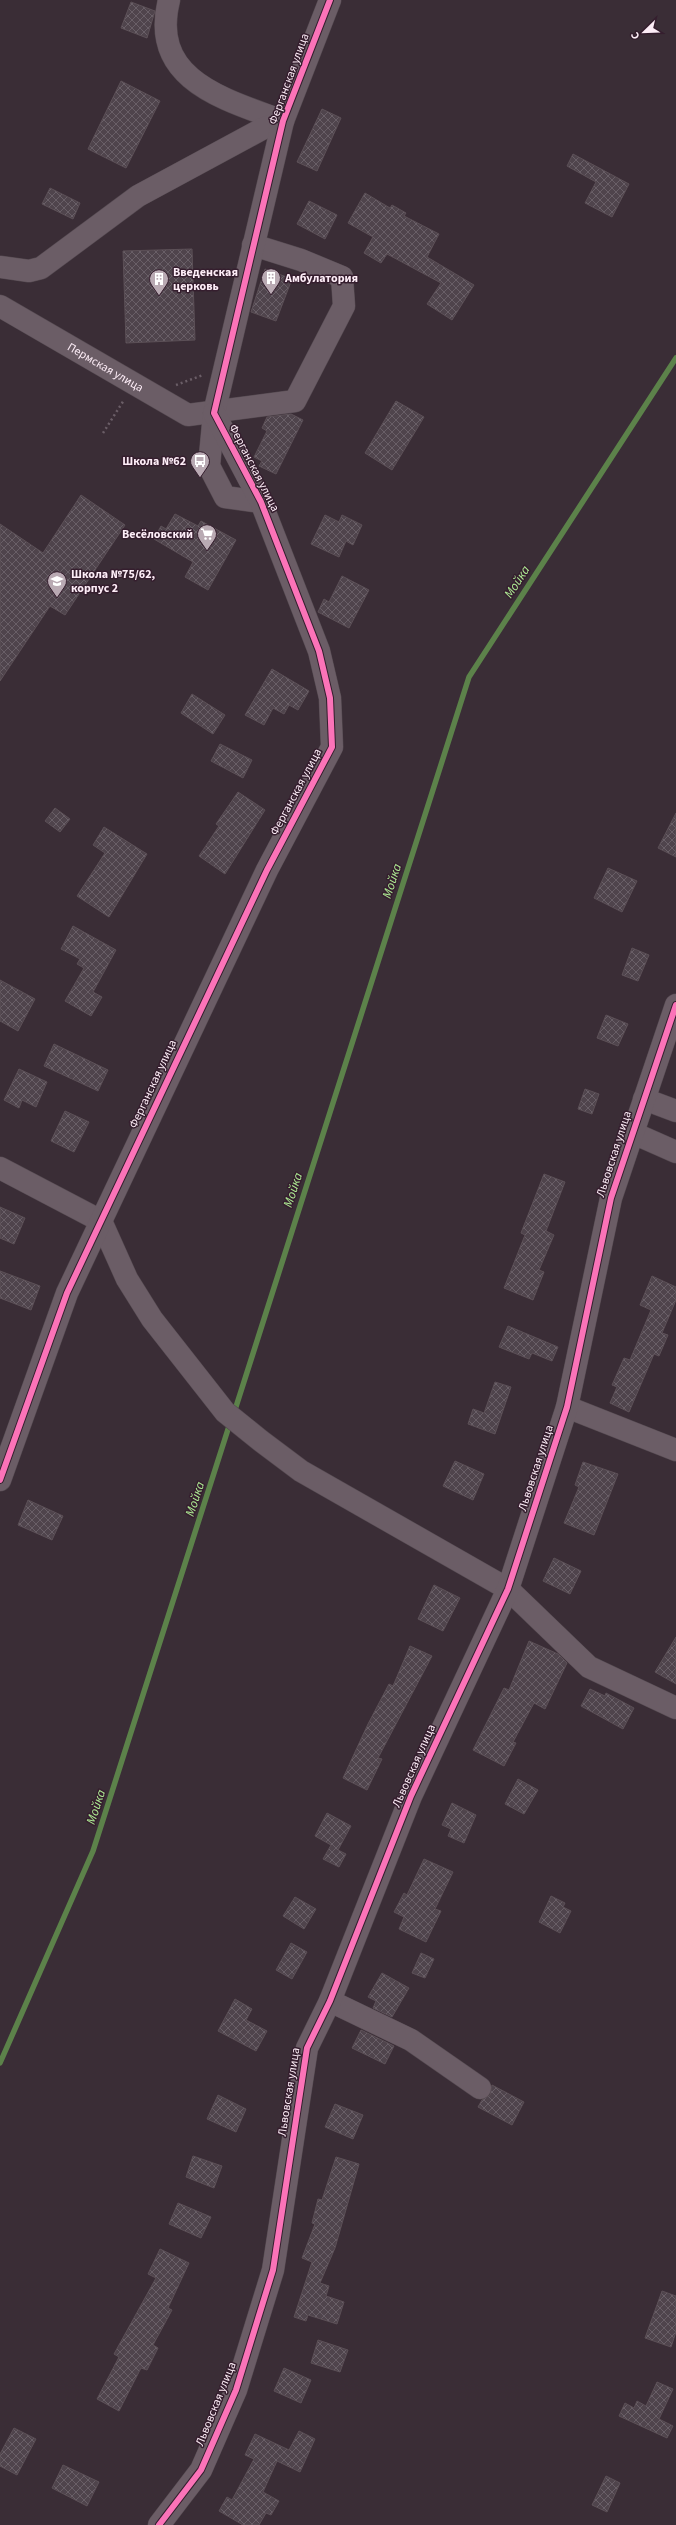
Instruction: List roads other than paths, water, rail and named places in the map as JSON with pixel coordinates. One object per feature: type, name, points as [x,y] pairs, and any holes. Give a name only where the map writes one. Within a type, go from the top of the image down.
[{"type":"street","points":[[169,0],[165,32],[168,49],[178,66],[190,78],[211,92],[283,121]]},
{"type":"street","name":"Ферганская улица","points":[[0,1480],[67,1293],[266,870],[332,747],[330,698],[319,651],[261,502],[214,413],[283,121],[330,0]]},
{"type":"street","points":[[0,267],[29,271],[42,268],[53,262],[113,213],[138,196],[262,129],[283,121]]},
{"type":"street","name":"Пермская улица","points":[[0,306],[188,415],[214,413],[295,401],[344,306],[342,277],[301,260],[253,245]]},
{"type":"street","points":[[214,413],[209,466],[225,497],[261,502]]},
{"type":"street","name":"Львовская улица","points":[[159,2525],[201,2470],[236,2390],[273,2270],[306,2048],[330,2001],[411,1796],[508,1589],[567,1407],[611,1198],[676,1005]]},
{"type":"street","points":[[644,1099],[676,1110]]},
{"type":"street","points":[[633,1133],[676,1152]]},
{"type":"street","points":[[0,1168],[101,1221],[127,1279],[152,1319],[225,1412],[301,1471],[508,1589],[589,1667],[676,1708]]},
{"type":"street","points":[[567,1407],[676,1450]]},
{"type":"street","points":[[330,2001],[411,2040],[480,2088]]},
{"type":"waterway","name":"Мойка","points":[[234,1413],[469,677],[676,358]]},
{"type":"waterway","name":"Мойка","points":[[0,2063],[93,1851],[230,1423]]},
{"type":"place","name":"Амбулатория","points":[[271,295]]},
{"type":"place","name":"Введенская церковь","points":[[159,296]]},
{"type":"place","name":"Школа №62","points":[[200,478]]},
{"type":"place","name":"Весёловский","points":[[207,551]]},
{"type":"place","name":"Школа №75/62, корпус 2","points":[[57,598]]}]
